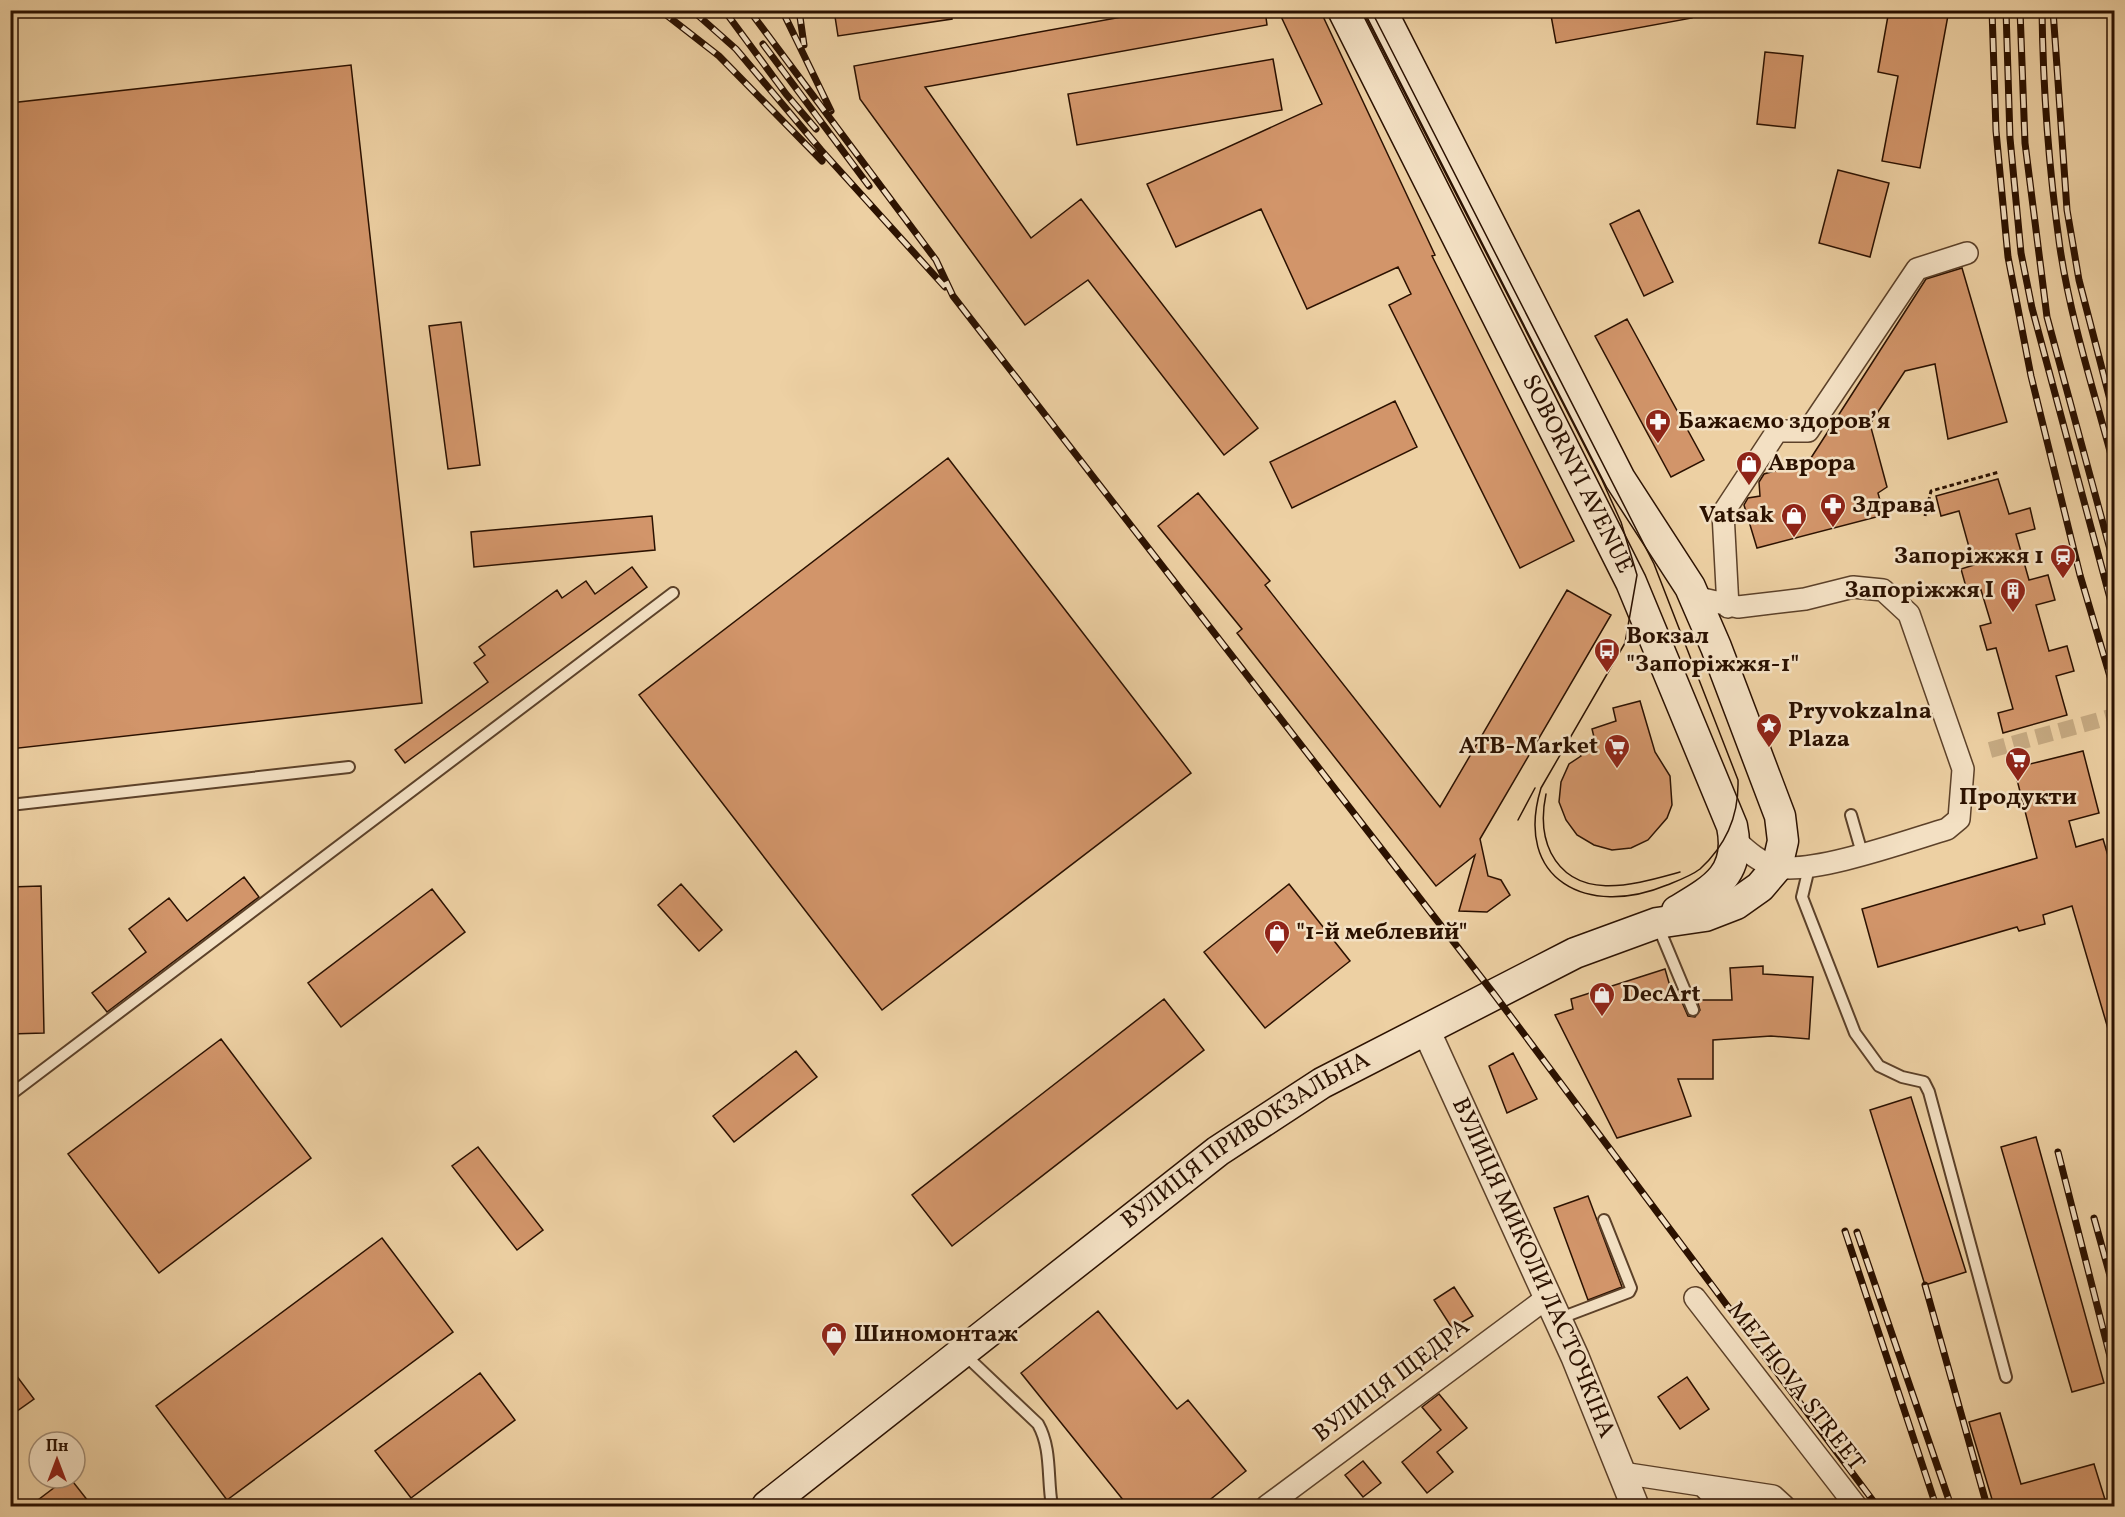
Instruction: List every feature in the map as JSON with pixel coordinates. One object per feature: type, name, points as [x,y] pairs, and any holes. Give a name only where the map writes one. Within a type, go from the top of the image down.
[{"type":"main road","name":"SOBORNYI AVENUE","points":[[1342,10],[1631,582],[1732,826],[1735,840],[1731,867],[1722,880],[1711,891],[1657,923]]},
{"type":"main road","name":"SOBORNYI AVENUE","points":[[1381,10],[1620,479],[1694,597],[1716,647],[1780,816],[1783,841],[1777,867]]},
{"type":"main road","points":[[1631,582],[1646,567],[1672,562]]},
{"type":"main road","name":"ВУЛИЦЯ ПРИВОКЗАЛЬНА","points":[[767,1506],[1218,1151],[1322,1083],[1559,960],[1657,923],[1705,916],[1736,904],[1760,887],[1777,867]]},
{"type":"main road","points":[[782,1506],[807,1476]]},
{"type":"street","points":[[1728,607],[1723,513],[1778,431],[1808,432],[1917,269],[1967,253]]},
{"type":"street","points":[[1694,597],[1728,607],[1805,598],[1853,587],[1883,590],[1909,614],[1964,770],[1962,808],[1959,819],[1947,829],[1809,868],[1777,867],[1753,856],[1735,840]]},
{"type":"street","name":"ВУЛИЦЯ МИКОЛИ ЛАСТОЧКІНА","points":[[1426,1030],[1553,1308],[1635,1506]]},
{"type":"street","name":"MEZHOVA STREET","points":[[1695,1298],[1856,1506]]},
{"type":"street","name":"ВУЛИЦЯ ЩЕДРА","points":[[1267,1506],[1553,1308]]},
{"type":"street","points":[[1622,1473],[1773,1496],[1784,1506]]},
{"type":"street","points":[[1704,1487],[1724,1506]]},
{"type":"lane","points":[[10,1095],[673,593]]},
{"type":"lane","points":[[10,805],[349,767]]},
{"type":"lane","points":[[1851,814],[1862,853]]},
{"type":"lane","points":[[1809,868],[1802,897],[1856,1033],[1879,1066],[1902,1077],[1924,1082],[1929,1092],[2006,1377]]},
{"type":"lane","points":[[1657,923],[1693,1010]]},
{"type":"lane","points":[[1553,1308],[1629,1292],[1631,1288],[1604,1220]]},
{"type":"lane","points":[[962,1353],[1038,1424],[1048,1452],[1052,1506]]},
{"type":"path","points":[[1925,516],[1931,491],[1999,472]]},
{"type":"building","points":[[834,10],[951,10],[952,19],[838,36]]},
{"type":"building","points":[[1160,10],[1265,10],[1267,25],[925,87],[1031,238],[1081,199],[1258,428],[1224,455],[1088,280],[1025,325],[860,99],[854,66]]},
{"type":"building","points":[[1278,10],[1320,10],[1435,255],[1432,256],[1574,541],[1520,568],[1389,305],[1411,294],[1398,267],[1307,309],[1261,209],[1176,247],[1147,184],[1322,104]]},
{"type":"building","points":[[1550,10],[1691,10],[1692,18],[1556,43]]},
{"type":"building","points":[[1889,10],[1949,10],[1920,168],[1882,161],[1898,76],[1878,72]]},
{"type":"building","points":[[1765,52],[1803,56],[1795,128],[1757,124]]},
{"type":"building","points":[[1273,59],[1282,110],[1077,145],[1068,94]]},
{"type":"building","points":[[351,65],[422,703],[10,749],[10,103]]},
{"type":"building","points":[[1838,170],[1889,183],[1870,257],[1819,243]]},
{"type":"building","points":[[1639,210],[1673,282],[1644,296],[1610,224]]},
{"type":"building","points":[[1962,268],[2007,422],[1948,439],[1935,364],[1905,371],[1870,424],[1887,487],[1878,493],[1884,515],[1757,548],[1744,505],[1748,498],[1760,496],[1759,482],[1764,474],[1809,461],[1926,279]]},
{"type":"building","points":[[1627,319],[1704,460],[1671,477],[1595,336]]},
{"type":"building","points":[[461,322],[480,465],[448,469],[429,326]]},
{"type":"building","points":[[1395,401],[1417,447],[1292,508],[1270,462]]},
{"type":"building","points":[[948,458],[1191,773],[882,1010],[639,695]]},
{"type":"building","name":"Запорiжжя I","points":[[1998,479],[2009,514],[2030,508],[2035,529],[2016,534],[2029,580],[2048,575],[2055,600],[2036,605],[2049,651],[2067,646],[2074,671],[2056,676],[2067,715],[2003,733],[1998,713],[2013,709],[1996,648],[1987,650],[1980,626],[1991,623],[1981,590],[1968,594],[1961,569],[1974,565],[1959,511],[1941,516],[1936,496]]},
{"type":"building","points":[[1198,493],[1270,581],[1265,585],[1440,807],[1567,590],[1611,615],[1480,839],[1488,876],[1501,880],[1510,895],[1487,912],[1459,911],[1475,855],[1436,886],[1237,633],[1242,629],[1158,526]]},
{"type":"building","points":[[652,516],[655,550],[474,567],[471,532]]},
{"type":"building","points":[[632,567],[647,587],[405,763],[395,750],[488,682],[474,663],[485,655],[479,647],[557,590],[562,598],[586,581],[595,594]]},
{"type":"building","name":"ATB-Market","points":[[1640,701],[1655,752],[1670,776],[1672,805],[1667,818],[1648,840],[1631,848],[1612,850],[1594,845],[1577,835],[1566,820],[1559,802],[1561,782],[1569,764],[1581,756],[1579,751],[1596,745],[1592,729],[1616,721],[1613,708]]},
{"type":"building","points":[[2083,751],[2099,813],[2069,821],[2076,847],[2103,839],[2115,879],[2115,895],[2110,897],[2115,913],[2115,1039],[2111,1039],[2072,906],[2043,915],[2045,924],[2019,931],[2017,927],[1878,967],[1862,909],[2037,858],[2014,768]]},
{"type":"building","points":[[244,877],[259,897],[107,1012],[92,993],[146,952],[129,929],[169,898],[187,921]]},
{"type":"building","points":[[681,884],[722,930],[699,951],[658,905]]},
{"type":"building","name":"\"1-й меблевий\"","points":[[1289,884],[1350,961],[1265,1028],[1204,952]]},
{"type":"building","points":[[41,886],[44,1033],[10,1034],[10,887]]},
{"type":"building","points":[[432,889],[465,932],[341,1027],[308,983]]},
{"type":"building","points":[[1763,966],[1763,974],[1813,977],[1809,1039],[1771,1036],[1713,1040],[1713,1079],[1678,1079],[1691,1116],[1617,1138],[1555,1015],[1573,1009],[1571,999],[1665,969],[1674,1000],[1681,1000],[1688,1016],[1695,1017],[1700,1010],[1697,1000],[1732,1000],[1730,968]]},
{"type":"building","points":[[1164,999],[1204,1050],[952,1246],[912,1195]]},
{"type":"building","points":[[221,1039],[311,1158],[159,1273],[68,1154]]},
{"type":"building","points":[[796,1051],[817,1077],[734,1142],[713,1116]]},
{"type":"building","points":[[1513,1053],[1537,1099],[1507,1113],[1489,1066]]},
{"type":"building","points":[[1911,1097],[1966,1272],[1925,1285],[1870,1110]]},
{"type":"building","points":[[2036,1137],[2104,1383],[2072,1392],[2001,1147]]},
{"type":"building","points":[[478,1147],[543,1230],[517,1250],[452,1166]]},
{"type":"building","points":[[1588,1196],[1622,1287],[1588,1300],[1554,1208]]},
{"type":"building","points":[[382,1238],[453,1332],[227,1500],[156,1406]]},
{"type":"building","points":[[1454,1287],[1473,1316],[1452,1328],[1434,1300]]},
{"type":"building","points":[[1098,1311],[1177,1409],[1188,1400],[1246,1471],[1202,1506],[1128,1506],[1021,1373]]},
{"type":"building","points":[[10,1367],[34,1399],[10,1416]]},
{"type":"building","points":[[480,1373],[515,1420],[411,1498],[375,1451]]},
{"type":"building","points":[[1687,1377],[1709,1409],[1680,1429],[1658,1397]]},
{"type":"building","points":[[1439,1394],[1467,1428],[1437,1452],[1453,1472],[1427,1493],[1402,1462],[1441,1430],[1422,1407]]},
{"type":"building","points":[[2000,1413],[2021,1484],[2094,1464],[2107,1506],[2044,1506],[2043,1502],[2026,1506],[1994,1506],[1969,1422]]},
{"type":"building","points":[[1363,1461],[1381,1483],[1363,1497],[1345,1475]]},
{"type":"building","points":[[51,1490],[79,1490],[92,1506],[30,1506]]},
{"type":"tunnel","points":[[1990,750],[2114,716]]},
{"type":"tram line","points":[[1362,10],[1602,480],[1621,522],[1637,575],[1625,643],[1541,788],[1535,820],[1538,847],[1548,868],[1564,883],[1585,893],[1610,897],[1638,894],[1667,885],[1696,872],[1717,850],[1733,817],[1738,780],[1654,564],[1371,10]]},
{"type":"tram line","points":[[1518,820],[1535,788]]},
{"type":"tram line","points":[[1546,794],[1544,824],[1548,846],[1562,869],[1576,879],[1609,886],[1645,881],[1680,872]]},
{"type":"railway","points":[[660,10],[719,56],[822,161]]},
{"type":"railway","points":[[692,10],[736,49],[821,150],[945,287]]},
{"type":"railway","points":[[724,10],[786,94],[816,129]]},
{"type":"railway","points":[[749,10],[936,260],[953,296],[1494,994],[1877,1506]]},
{"type":"railway","points":[[782,10],[831,111]]},
{"type":"railway","points":[[799,10],[804,45]]},
{"type":"railway","points":[[1992,10],[1996,131],[2008,257],[2031,376],[2080,575],[2114,690]]},
{"type":"railway","points":[[2006,10],[2010,138],[2021,253],[2032,308],[2114,613]]},
{"type":"railway","points":[[2020,10],[2025,143],[2047,317],[2114,564]]},
{"type":"railway","points":[[2042,10],[2047,130],[2060,248],[2077,331],[2114,466]]},
{"type":"railway","points":[[2053,10],[2067,210],[2079,280],[2114,415]]},
{"type":"railway","points":[[763,44],[869,186]]},
{"type":"railway","points":[[2058,1152],[2114,1372]]},
{"type":"railway","points":[[2094,1218],[2114,1290]]},
{"type":"railway","points":[[1845,1231],[1936,1506]]},
{"type":"railway","points":[[1857,1232],[1951,1506]]},
{"type":"railway","points":[[1925,1285],[1987,1506]]},
{"type":"place","name":"Бажаємо здоровʼя","points":[[1658,445]]},
{"type":"place","name":"Аврора","points":[[1749,487]]},
{"type":"place","name":"Здрава","points":[[1833,529]]},
{"type":"place","name":"Vatsak","points":[[1794,539]]},
{"type":"place","name":"Запоріжжя 1","points":[[2063,580]]},
{"type":"place","name":"Запорiжжя I","points":[[2013,614]]},
{"type":"place","name":"Вокзал \"Запоріжжя-1\"","points":[[1607,674]]},
{"type":"place","name":"Pryvokzalna Plaza","points":[[1769,749]]},
{"type":"place","name":"ATB-Market","points":[[1617,770]]},
{"type":"place","name":"Продукти","points":[[2018,783]]},
{"type":"place","name":"\"1-й меблевий\"","points":[[1277,956]]},
{"type":"place","name":"DecArt","points":[[1602,1018]]},
{"type":"place","name":"Шиномонтаж","points":[[834,1358]]}]
